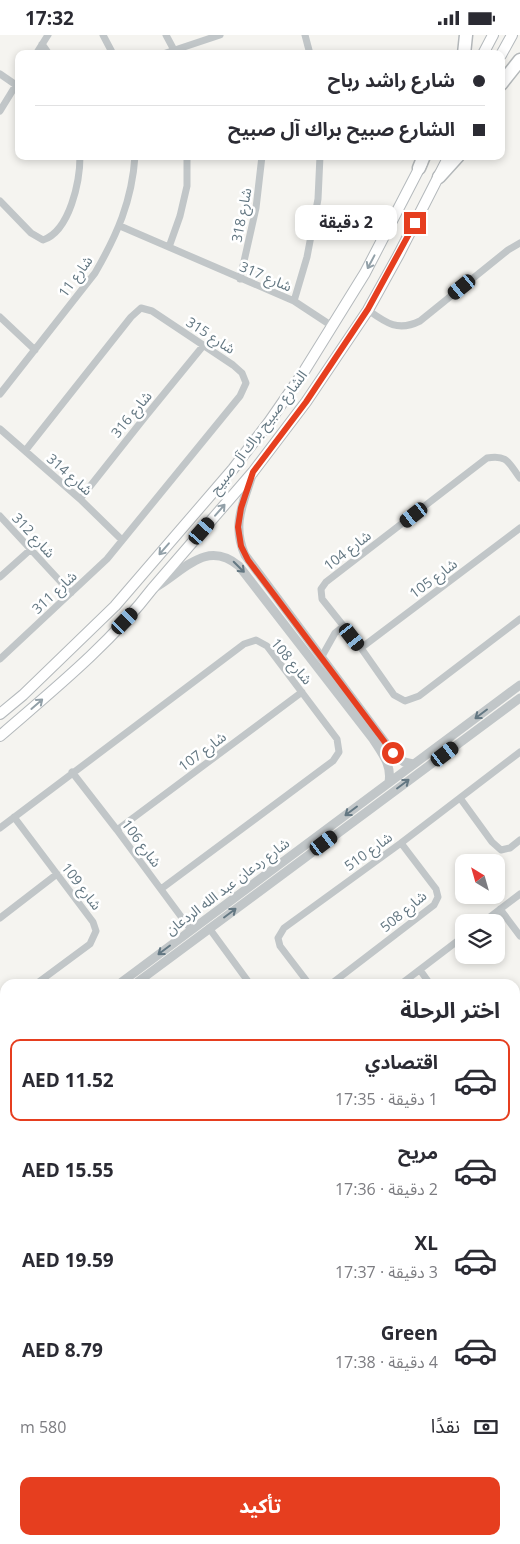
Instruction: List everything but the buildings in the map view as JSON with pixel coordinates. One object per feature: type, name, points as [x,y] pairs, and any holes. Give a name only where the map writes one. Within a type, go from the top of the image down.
[{"type":"highway","points":[[464,50],[466,35]]},
{"type":"highway","points":[[505,79],[520,61]]},
{"type":"highway","points":[[439,177],[454,160]]},
{"type":"main road","points":[[485,50],[493,35]]},
{"type":"main road","points":[[504,50],[512,35]]},
{"type":"main road","name":"الشارع صبيح براك آل صبيح","points":[[0,714],[23,695],[115,606],[220,484],[269,422],[303,373],[365,273],[423,160]]},
{"type":"main road","name":"الشارع صبيح براك آل صبيح","points":[[0,736],[91,656],[136,610],[253,472],[306,402],[368,309],[399,255],[447,160]]},
{"type":"main road","points":[[0,704],[23,695]]},
{"type":"street","points":[[38,50],[48,35]]},
{"type":"street","points":[[103,35],[111,50]]},
{"type":"street","points":[[166,35],[174,50],[220,35]]},
{"type":"street","points":[[305,35],[309,50]]},
{"type":"street","points":[[42,44],[46,50]]},
{"type":"street","points":[[0,74],[15,82]]},
{"type":"street","points":[[0,111],[15,86]]},
{"type":"street","points":[[0,201],[31,233],[43,241],[49,239],[64,221],[75,196],[80,160]]},
{"type":"street","name":"شارع 11","points":[[0,394],[95,273],[120,225],[128,202],[134,175],[135,160]]},
{"type":"street","points":[[169,247],[180,216],[187,186],[188,160]]},
{"type":"street","name":"شارع 318","points":[[240,279],[256,208],[262,160]]},
{"type":"street","name":"شارع 317","points":[[120,225],[294,301],[308,257],[318,199],[320,160]]},
{"type":"street","points":[[368,309],[390,324],[398,326],[413,325],[508,250],[520,243]]},
{"type":"street","points":[[294,301],[332,326]]},
{"type":"street","name":"شارع 315","points":[[25,451],[131,317],[141,308],[152,311],[238,369],[246,383],[240,396],[122,540]]},
{"type":"street","points":[[0,317],[35,350]]},
{"type":"street","name":"شارع 316","points":[[80,499],[203,346]]},
{"type":"street","name":"شارع 314","points":[[0,429],[80,499],[122,540]]},
{"type":"street","name":"شارع 104","points":[[520,478],[507,461],[498,456],[487,458],[326,582],[321,589],[322,599],[361,648],[394,695],[405,701],[419,696],[520,619]]},
{"type":"street","points":[[253,472],[238,517],[238,537],[241,546],[248,560],[321,658],[389,756],[389,782]]},
{"type":"street","name":"شارع 312","points":[[0,517],[71,593]]},
{"type":"street","name":"شارع 105","points":[[361,648],[520,528]]},
{"type":"street","name":"شارع 311","points":[[0,659],[107,559],[122,540]]},
{"type":"street","points":[[0,577],[30,550]]},
{"type":"street","points":[[152,589],[202,557],[222,556],[234,562],[260,591],[373,739],[389,756],[413,764]]},
{"type":"street","points":[[321,658],[336,633],[344,626]]},
{"type":"street","name":"شارع 108","points":[[0,828],[244,644],[256,640],[267,646],[337,739],[339,752],[333,761],[161,889]]},
{"type":"street","name":"شارع ردعان عبد الله الردعان","points":[[142,979],[276,879],[389,782],[520,685]]},
{"type":"street","name":"شارع 107","points":[[117,830],[302,692]]},
{"type":"street","name":"شارع ردعان عبد الله الردعان","points":[[126,979],[270,871],[321,839],[520,698]]},
{"type":"street","name":"شارع 510","points":[[305,979],[280,946],[278,938],[284,928],[401,843],[520,752]]},
{"type":"street","name":"شارع 106","points":[[72,773],[117,830],[190,930]]},
{"type":"street","points":[[460,798],[492,842],[501,850],[510,848],[520,840]]},
{"type":"street","name":"شارع 109","points":[[14,817],[93,922],[96,931],[90,944],[43,979]]},
{"type":"street","name":"شارع 508","points":[[338,979],[434,905],[438,897],[436,889],[401,843]]},
{"type":"street","points":[[270,871],[276,879]]},
{"type":"street","points":[[0,918],[56,874]]},
{"type":"street","points":[[494,914],[520,894]]},
{"type":"street","points":[[500,909],[520,936]]},
{"type":"street","points":[[209,928],[246,979]]},
{"type":"street","points":[[407,979],[455,943]]},
{"type":"street","points":[[420,969],[427,979]]},
{"type":"route","points":[[393,753],[248,560],[238,537],[238,517],[253,472],[306,402],[368,309],[415,223]]}]
